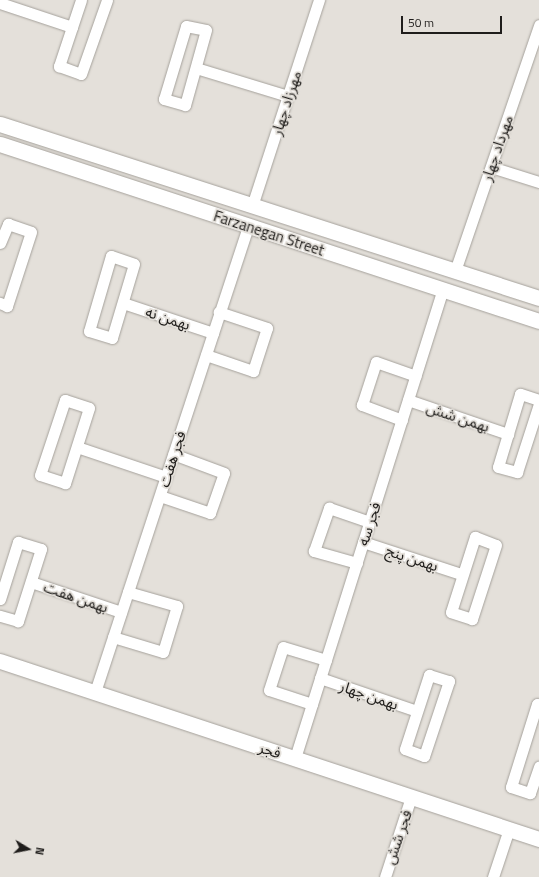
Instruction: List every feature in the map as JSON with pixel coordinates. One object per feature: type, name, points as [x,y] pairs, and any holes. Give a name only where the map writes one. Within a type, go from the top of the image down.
[{"type":"street","points":[[81,0],[59,66],[81,74],[107,0]]},
{"type":"street","name":"مهرزاد چهار","points":[[252,206],[319,0]]},
{"type":"street","points":[[0,3],[72,27]]},
{"type":"street","points":[[186,26],[206,30],[196,68],[185,105],[164,99],[186,26]]},
{"type":"street","name":"مهرداد چهار","points":[[455,271],[538,31]]},
{"type":"street","points":[[196,68],[288,96]]},
{"type":"street","name":"Farzanegan Street","points":[[0,124],[539,298]]},
{"type":"street","name":"Farzanegan Street","points":[[0,144],[443,290],[539,320]]},
{"type":"street","points":[[491,167],[539,182]]},
{"type":"street","points":[[0,243],[8,224],[31,232],[7,306],[0,303]]},
{"type":"street","name":"فجر هفت","points":[[95,692],[248,226]]},
{"type":"street","points":[[111,256],[134,264],[123,303],[112,338],[89,331],[111,256]]},
{"type":"street","name":"فجر سه","points":[[295,758],[443,290]]},
{"type":"street","name":"بهمن نه","points":[[123,303],[212,333]]},
{"type":"street","points":[[206,355],[253,371],[267,328],[219,312]]},
{"type":"street","points":[[402,420],[362,405],[376,362],[416,376]]},
{"type":"street","points":[[539,400],[520,394],[498,467],[517,472],[539,404]]},
{"type":"street","points":[[64,400],[89,408],[77,447],[65,483],[40,475],[64,400]]},
{"type":"street","name":"بهمن شش","points":[[408,400],[508,434]]},
{"type":"street","points":[[77,447],[166,477]]},
{"type":"street","points":[[160,496],[210,513],[224,472],[173,454]]},
{"type":"street","points":[[357,563],[314,551],[329,508],[370,522]]},
{"type":"street","points":[[475,538],[496,545],[472,619],[451,612],[461,574],[475,538]]},
{"type":"street","points":[[0,599],[18,542],[41,549],[18,621],[0,616]]},
{"type":"street","name":"بهمن پنج","points":[[364,542],[461,574]]},
{"type":"street","name":"بهمن هفت","points":[[31,582],[121,612]]},
{"type":"street","points":[[113,637],[163,652],[177,606],[128,592]]},
{"type":"street","points":[[312,704],[269,690],[283,647],[326,660]]},
{"type":"street","name":"فجر","points":[[0,661],[539,839]]},
{"type":"street","points":[[429,675],[449,681],[424,756],[405,749],[417,711],[429,675]]},
{"type":"street","name":"بهمن چهار","points":[[320,678],[417,711]]},
{"type":"street","points":[[539,705],[536,704],[511,787],[530,793],[539,767]]},
{"type":"street","name":"فجر شش","points":[[385,877],[411,797]]},
{"type":"street","points":[[493,877],[509,829]]}]
